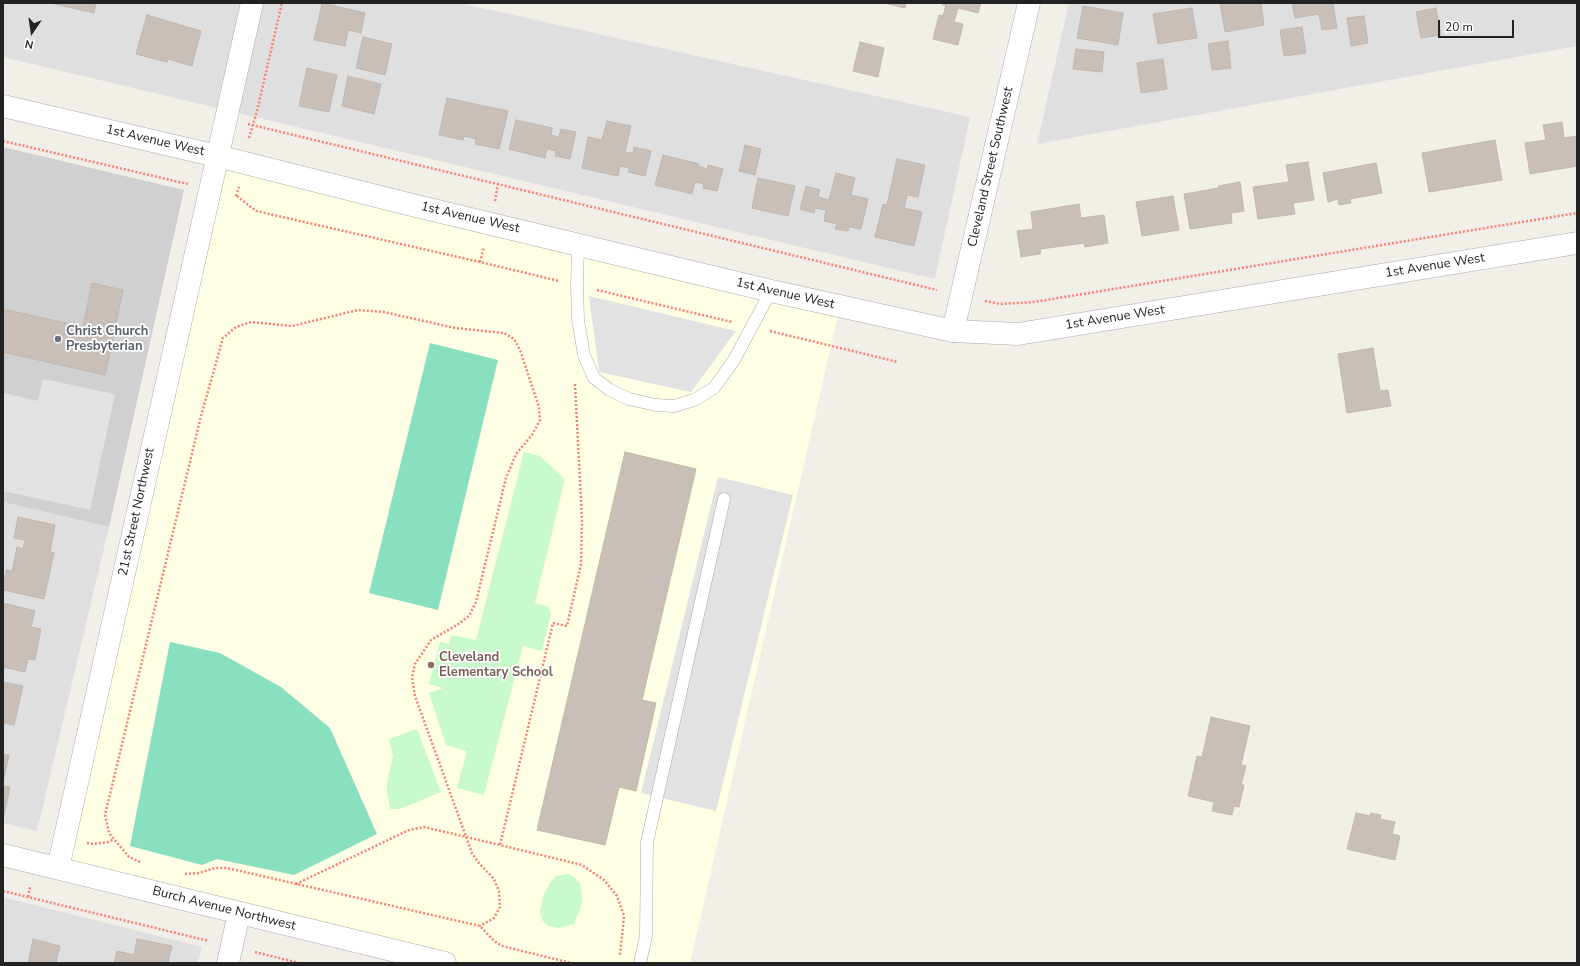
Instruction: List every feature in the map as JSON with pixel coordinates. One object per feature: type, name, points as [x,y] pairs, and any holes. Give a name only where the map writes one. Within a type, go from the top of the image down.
[{"type":"street","name":"21st Street Northwest","points":[[58,868],[252,3]]},
{"type":"street","name":"Cleveland Street Southwest","points":[[953,331],[1029,3]]},
{"type":"street","name":"1st Avenue West","points":[[3,106],[217,156],[412,205],[771,291],[953,331],[1018,334],[1577,243]]},
{"type":"street","name":"Burch Avenue Northwest","points":[[3,855],[445,963]]},
{"type":"street","points":[[228,963],[239,913]]},
{"type":"lane","points":[[578,245],[577,286],[579,328],[584,355],[594,378],[610,390],[636,400],[656,405],[674,406],[694,400],[714,388],[734,360],[771,291]]},
{"type":"lane","points":[[640,963],[646,936],[647,842],[724,499]]},
{"type":"path","points":[[250,138],[282,3]]},
{"type":"path","points":[[245,124],[1000,304],[1034,302],[1577,213]]},
{"type":"path","points":[[3,141],[192,185]]},
{"type":"path","points":[[494,202],[498,184]]},
{"type":"path","points":[[237,196],[256,211],[480,262],[898,362]]},
{"type":"path","points":[[480,262],[485,244]]},
{"type":"path","points":[[142,863],[129,857],[109,833],[105,815],[201,416],[223,338],[236,327],[251,322],[292,326],[358,310],[384,312],[455,328],[504,333],[514,339],[520,350],[539,408],[540,420],[532,435],[516,454],[506,478],[476,602],[469,616],[457,625],[431,640],[415,664],[412,678],[415,696],[472,853],[478,862],[494,879],[499,891],[500,907],[494,918],[480,926]]},
{"type":"path","points":[[500,845],[553,622],[568,626],[581,564],[582,519],[575,383]]},
{"type":"path","points":[[296,884],[409,830],[424,827],[500,845],[582,865],[604,880],[617,896],[624,916],[620,963]]},
{"type":"path","points":[[83,842],[93,844],[108,842],[114,839]]},
{"type":"path","points":[[183,874],[199,873],[215,868],[227,868],[480,926],[494,941],[502,946],[571,963]]},
{"type":"path","points":[[28,897],[31,884]]},
{"type":"path","points":[[3,891],[213,942]]},
{"type":"path","points":[[255,952],[299,963]]},
{"type":"shaded area","points":[[3,3],[460,3],[970,117],[935,279],[3,57]]},
{"type":"shaded area","points":[[1069,3],[1577,3],[1577,46],[1037,144]]},
{"type":"shaded area","points":[[3,147],[184,190],[109,527],[3,502]]},
{"type":"shaded area","name":"Cleveland Elementary School","points":[[217,156],[840,306],[690,963],[445,963],[58,868]]},
{"type":"shaded area","points":[[589,296],[736,331],[691,392],[599,372]]},
{"type":"shaded area","points":[[43,379],[115,394],[90,510],[3,491],[3,393],[38,401]]},
{"type":"shaded area","points":[[718,477],[793,495],[716,811],[641,793]]},
{"type":"shaded area","points":[[3,502],[109,527],[37,831],[3,823]]},
{"type":"shaded area","points":[[3,897],[202,947],[198,963],[3,963]]},
{"type":"green space","points":[[430,343],[498,360],[438,610],[369,593]]},
{"type":"green space","points":[[524,452],[540,456],[565,479],[535,603],[548,607],[551,614],[542,651],[523,646],[484,795],[457,788],[467,751],[446,745],[429,693],[443,688],[429,684],[440,642],[449,644],[451,635],[476,640]]},
{"type":"green space","points":[[170,642],[220,653],[281,687],[330,728],[377,834],[294,875],[217,859],[202,865],[130,846]]},
{"type":"green space","points":[[417,729],[441,792],[400,809],[390,809],[387,782],[393,756],[389,739]]},
{"type":"green space","points":[[568,874],[580,883],[582,896],[581,907],[574,924],[558,928],[549,926],[542,920],[540,911],[544,894],[556,876]]},
{"type":"building","points":[[51,3],[96,3],[94,13]]},
{"type":"building","points":[[322,3],[365,13],[361,33],[348,30],[345,46],[314,40]]},
{"type":"building","points":[[885,3],[906,3],[905,8]]},
{"type":"building","points":[[943,3],[981,3],[978,13],[958,8],[954,22],[963,24],[958,45],[933,39],[939,15],[943,16],[946,5],[942,5]]},
{"type":"building","points":[[1220,3],[1261,3],[1264,25],[1225,32]]},
{"type":"building","points":[[1292,3],[1333,3],[1337,28],[1322,30],[1319,14],[1295,18]]},
{"type":"building","points":[[1083,6],[1123,13],[1118,45],[1077,38]]},
{"type":"building","points":[[1192,8],[1197,38],[1158,44],[1153,14]]},
{"type":"building","points":[[1436,8],[1441,35],[1421,38],[1416,12]]},
{"type":"building","points":[[147,15],[201,31],[192,66],[168,59],[167,62],[136,54]]},
{"type":"building","points":[[1364,16],[1368,43],[1351,46],[1347,18]]},
{"type":"building","points":[[1302,27],[1306,53],[1284,56],[1280,30]]},
{"type":"building","points":[[363,37],[392,44],[385,75],[356,68]]},
{"type":"building","points":[[1228,41],[1231,68],[1212,70],[1208,44]]},
{"type":"building","points":[[860,42],[884,48],[878,77],[853,71]]},
{"type":"building","points":[[1076,49],[1104,52],[1102,72],[1073,69]]},
{"type":"building","points":[[1163,59],[1167,89],[1141,93],[1137,63]]},
{"type":"building","points":[[307,68],[337,75],[329,112],[299,106]]},
{"type":"building","points":[[348,76],[381,84],[374,114],[342,106]]},
{"type":"building","points":[[447,98],[508,111],[499,149],[475,144],[476,139],[464,136],[463,140],[439,135]]},
{"type":"building","points":[[516,120],[552,128],[551,135],[559,137],[561,129],[576,132],[570,159],[555,156],[556,151],[547,149],[545,158],[509,149]]},
{"type":"building","points":[[607,121],[631,126],[625,152],[633,153],[634,147],[651,151],[645,176],[628,172],[629,168],[620,166],[618,176],[582,168],[588,137],[602,140]]},
{"type":"building","points":[[1562,122],[1564,138],[1577,136],[1577,166],[1530,174],[1525,143],[1546,140],[1543,125]]},
{"type":"building","points":[[1495,140],[1502,180],[1429,192],[1422,153]]},
{"type":"building","points":[[745,145],[761,149],[755,175],[739,171]]},
{"type":"building","points":[[663,155],[699,164],[698,166],[707,169],[708,165],[723,169],[717,191],[703,188],[704,184],[695,182],[692,194],[655,185]]},
{"type":"building","points":[[897,159],[925,165],[918,197],[907,195],[904,208],[922,212],[914,246],[875,237],[883,204],[887,205]]},
{"type":"building","points":[[1308,162],[1314,200],[1293,203],[1295,214],[1258,219],[1253,187],[1289,182],[1286,165]]},
{"type":"building","points":[[1376,163],[1382,193],[1350,199],[1351,203],[1339,205],[1338,199],[1328,202],[1323,173]]},
{"type":"building","points":[[836,173],[855,178],[851,195],[868,199],[861,229],[849,227],[848,231],[835,229],[837,224],[824,221],[826,210],[815,208],[814,213],[800,209],[806,186],[820,190],[818,197],[829,200]]},
{"type":"building","points":[[758,178],[795,186],[788,216],[752,208]]},
{"type":"building","points":[[1240,182],[1244,211],[1231,213],[1232,223],[1190,229],[1184,194],[1219,188],[1218,186]]},
{"type":"building","points":[[1173,196],[1179,230],[1142,236],[1136,202]]},
{"type":"building","points":[[1079,204],[1081,218],[1104,215],[1108,243],[1085,247],[1084,243],[1041,249],[1040,254],[1021,257],[1017,231],[1033,229],[1031,212]]},
{"type":"building","name":"Christ Church Presbyterian","points":[[92,283],[123,290],[105,375],[3,352],[3,309],[83,327]]},
{"type":"building","points":[[1373,348],[1380,391],[1388,390],[1391,406],[1347,413],[1338,354]]},
{"type":"building","points":[[625,452],[696,469],[642,700],[656,703],[636,791],[619,787],[605,845],[537,830]]},
{"type":"building","points":[[18,517],[55,525],[50,552],[54,553],[44,599],[3,590],[6,570],[12,571],[17,547],[23,549],[25,540],[14,538]]},
{"type":"building","points":[[3,603],[35,611],[31,627],[41,629],[35,660],[28,659],[25,672],[3,667]]},
{"type":"building","points":[[3,682],[23,686],[14,725],[3,723]]},
{"type":"building","points":[[1211,717],[1250,726],[1241,765],[1246,766],[1241,785],[1244,785],[1239,807],[1234,806],[1232,815],[1212,811],[1214,802],[1188,796],[1197,756],[1202,757]]},
{"type":"building","points":[[3,754],[9,755],[3,782]]},
{"type":"building","points":[[3,786],[10,787],[4,815],[3,815]]},
{"type":"building","points":[[1356,813],[1370,816],[1371,813],[1381,815],[1380,819],[1395,822],[1392,834],[1400,836],[1395,860],[1347,849]]},
{"type":"building","points":[[33,939],[60,946],[56,963],[28,963]]},
{"type":"building","points":[[137,939],[172,946],[168,963],[114,963],[117,951],[134,955]]},
{"type":"place","name":"Christ Church Presbyterian","points":[[58,339]]},
{"type":"place","name":"Cleveland Elementary School","points":[[431,665]]}]
